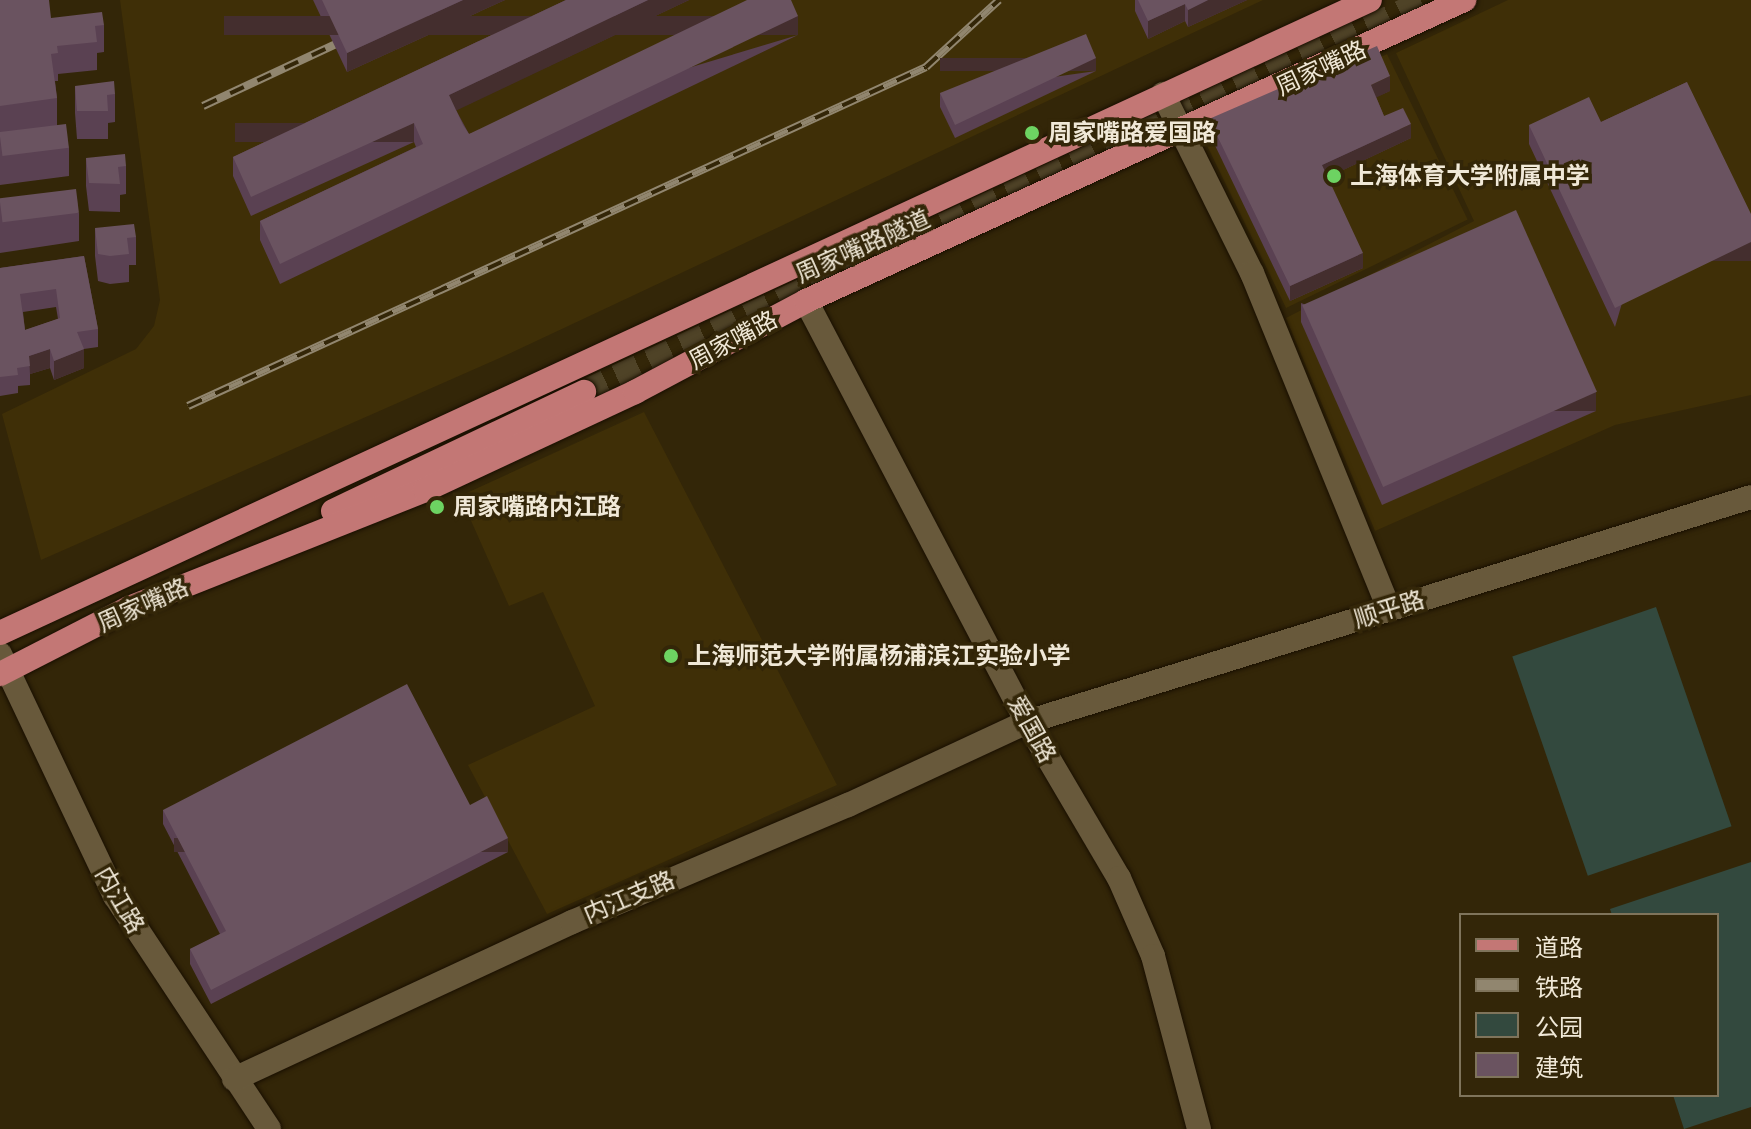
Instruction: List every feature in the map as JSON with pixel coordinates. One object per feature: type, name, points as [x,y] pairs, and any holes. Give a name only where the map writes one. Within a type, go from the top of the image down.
[{"type":"main road","name":"周家嘴路","points":[[0,633],[583,367],[1370,0]]},
{"type":"main road","name":"周家嘴路","points":[[2,667],[129,608],[425,490],[635,392],[806,301],[1179,129],[1289,84],[1464,0]]},
{"type":"main road","name":"周家嘴路隧道","points":[[583,367],[809,271],[1140,119]]},
{"type":"main road","points":[[129,608],[584,392]]},
{"type":"street","points":[[1163,94],[1252,273],[1389,608]]},
{"type":"street","name":"爱国路","points":[[806,301],[1027,722],[1138,918],[1153,956],[1199,1129]]},
{"type":"street","name":"顺平路","points":[[1027,722],[1751,497]]},
{"type":"street","name":"内江路","points":[[2,667],[115,896],[269,1129]]},
{"type":"street","name":"内江支路","points":[[234,1079],[572,922],[848,805],[1027,722]]},
{"type":"shaded area","points":[[120,0],[1263,0],[502,357],[41,560],[2,414],[136,349],[154,326],[160,300]]},
{"type":"shaded area","points":[[1508,0],[1751,0],[1751,395],[1615,425],[1375,531],[1286,318],[1474,221],[1396,53]]},
{"type":"shaded area","name":"上海体育大学附属中学","points":[[1387,54],[1468,219],[1286,308],[1205,143]]},
{"type":"shaded area","name":"上海师范大学附属杨浦滨江实验小学","points":[[644,412],[837,785],[547,914],[468,765],[595,706],[543,592],[509,606],[460,496]]},
{"type":"green space","points":[[1656,607],[1732,826],[1588,876],[1512,656]]},
{"type":"green space","points":[[1751,862],[1751,1107],[1684,1129],[1674,1097],[1719,1097],[1719,913],[1611,913],[1610,909]]},
{"type":"building","points":[[0,0],[49,0],[51,18],[102,12],[104,25],[95,26],[97,42],[57,46],[58,53],[51,54],[57,98],[0,106]]},
{"type":"building","points":[[322,0],[463,0],[347,53]]},
{"type":"building","points":[[566,0],[648,0],[449,95],[469,134],[747,0],[791,0],[798,16],[280,264],[260,221],[423,144],[414,123],[251,197],[233,157]]},
{"type":"building","points":[[1138,0],[1208,0],[1188,10],[1185,4],[1148,21]]},
{"type":"building","points":[[1086,34],[1096,58],[955,125],[940,93]]},
{"type":"building","points":[[1377,46],[1390,76],[1371,85],[1384,116],[1403,108],[1411,124],[1322,165],[1363,253],[1290,286],[1209,119]]},
{"type":"building","points":[[114,81],[115,94],[107,95],[108,111],[77,111],[75,86]]},
{"type":"building","points":[[1687,82],[1751,214],[1751,242],[1615,308],[1529,125],[1589,97],[1601,122]]},
{"type":"building","points":[[66,124],[69,148],[2,156],[0,132]]},
{"type":"building","points":[[125,154],[126,166],[118,167],[120,184],[89,183],[86,158]]},
{"type":"building","points":[[76,189],[79,213],[2,222],[0,198]]},
{"type":"building","points":[[1516,210],[1597,392],[1383,487],[1302,305]]},
{"type":"building","points":[[134,224],[136,237],[127,238],[129,254],[98,254],[95,228]]},
{"type":"building","points":[[84,256],[98,329],[77,332],[84,349],[54,361],[50,349],[29,356],[30,366],[17,368],[18,375],[0,377],[0,268]],"holes":[[[56,289],[60,318],[25,330],[20,294]]]},
{"type":"building","points":[[407,684],[470,805],[487,796],[508,838],[211,990],[190,949],[226,931],[163,810]]},
{"type":"tunnel","points":[[584,392],[1427,0]]},
{"type":"railway","points":[[188,406],[926,67],[999,0]]},
{"type":"railway","points":[[203,106],[355,35]]},
{"type":"place","name":"周家嘴路爱国路","points":[[1032,133]]},
{"type":"place","name":"上海体育大学附属中学","points":[[1334,176]]},
{"type":"place","name":"周家嘴路内江路","points":[[437,507]]},
{"type":"place","name":"上海师范大学附属杨浦滨江实验小学","points":[[671,656]]}]
